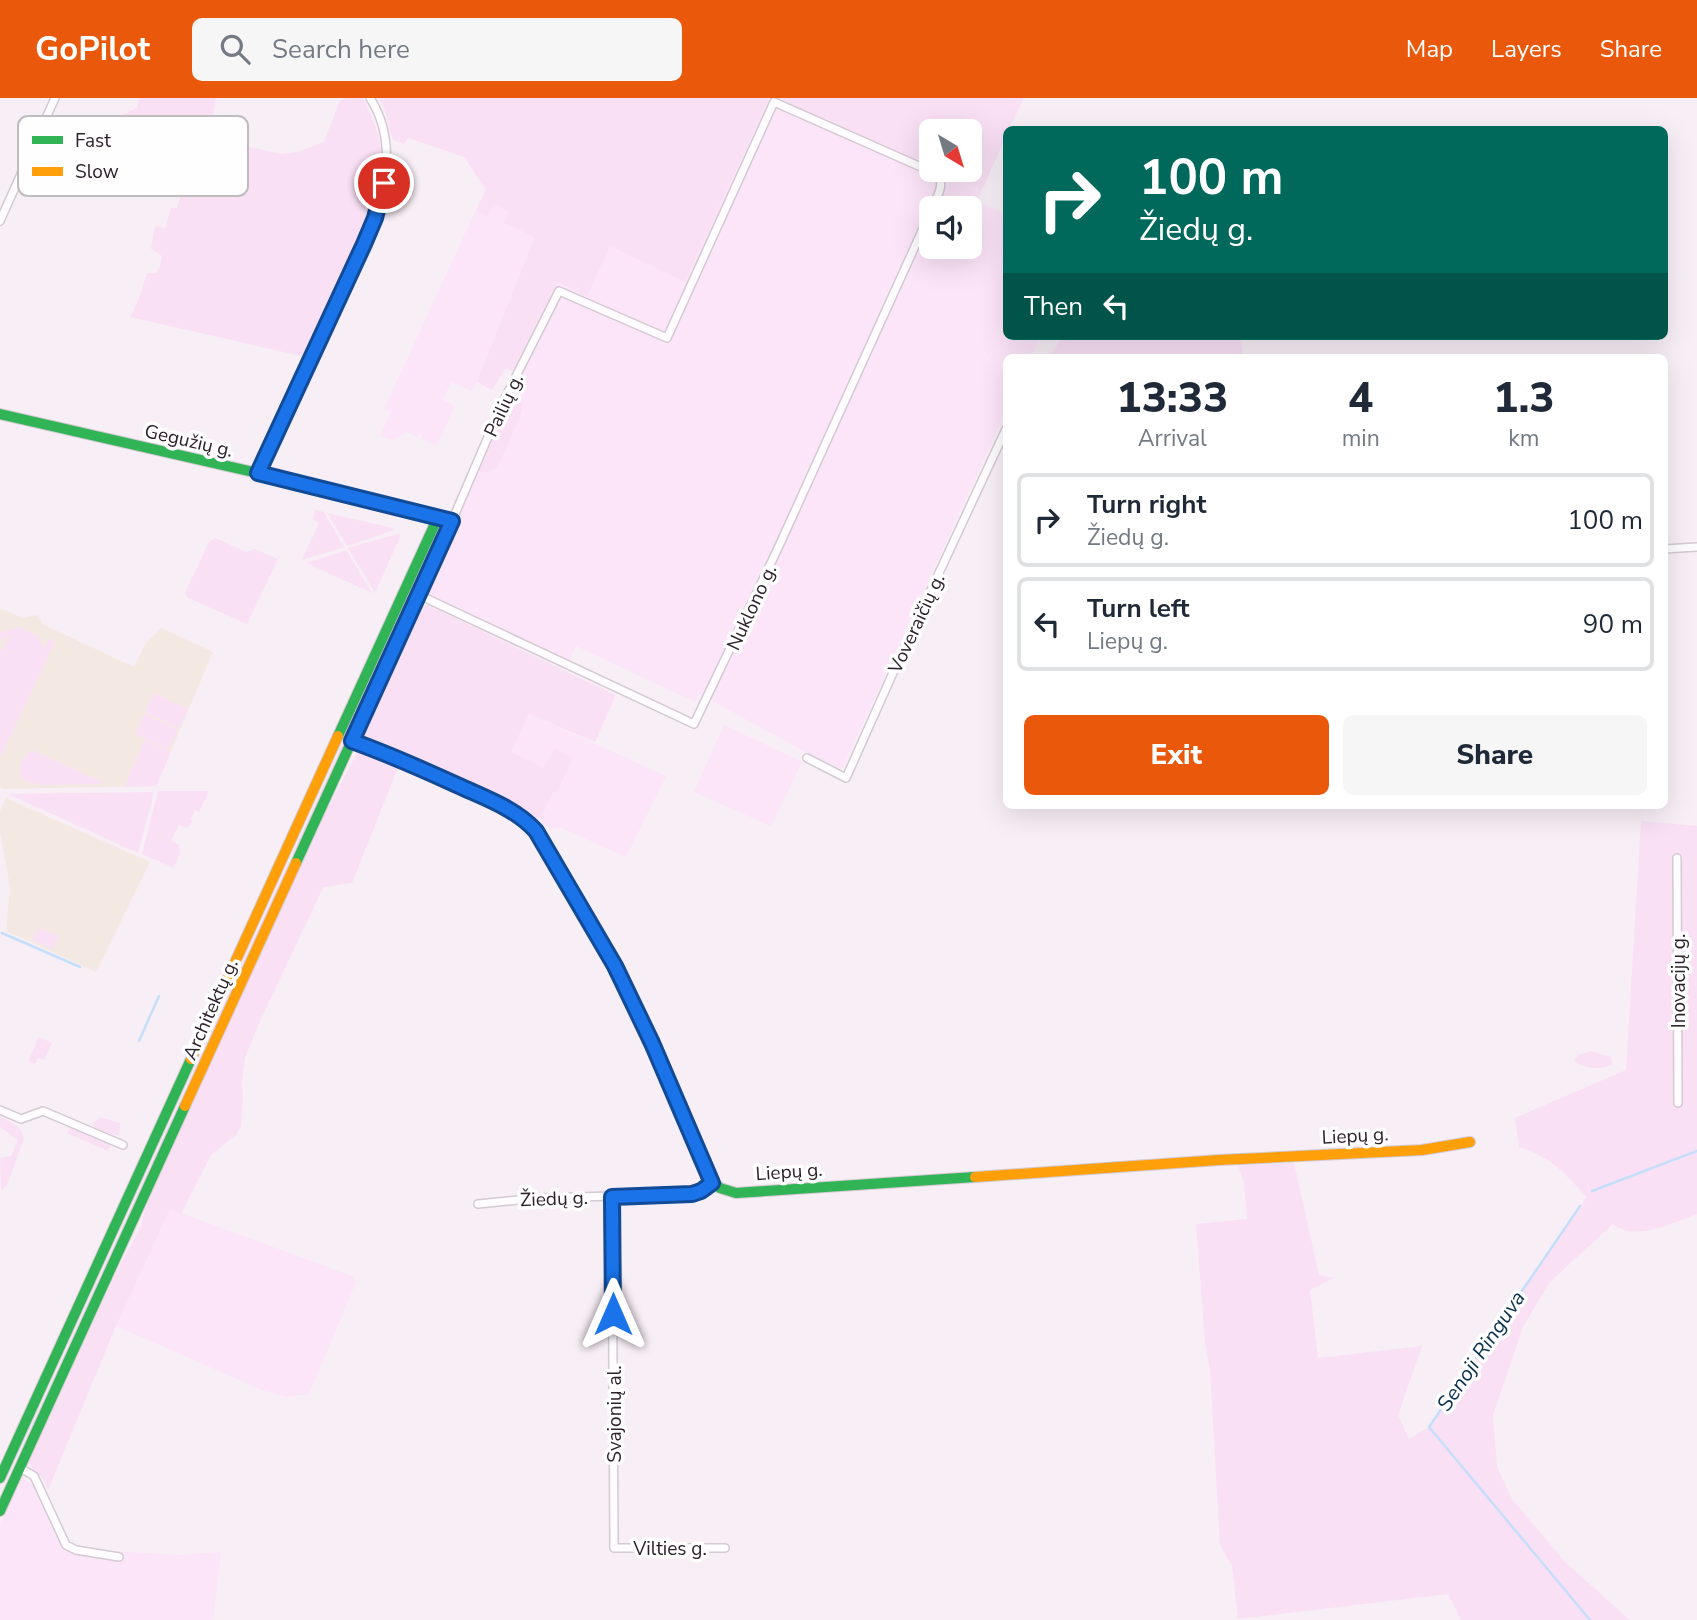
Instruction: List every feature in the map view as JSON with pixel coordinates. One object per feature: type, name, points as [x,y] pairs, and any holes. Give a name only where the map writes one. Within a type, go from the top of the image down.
[{"type":"main road","name":"Gegužių g.","points":[[0,414],[452,521]]},
{"type":"main road","name":"Architektų g.","points":[[0,1478],[438,517]]},
{"type":"main road","name":"Architektų g.","points":[[0,1511],[452,521]]},
{"type":"main road","points":[[352,741],[411,764],[517,813],[536,831],[615,966],[652,1043],[712,1183]]},
{"type":"main road","points":[[283,859],[295,864]]},
{"type":"main road","name":"Liepų g.","points":[[712,1183],[722,1190],[736,1193],[1180,1162],[1422,1150],[1470,1142]]},
{"type":"main road","points":[[12,1452],[25,1458]]},
{"type":"street","points":[[47,116],[55,98]]},
{"type":"street","points":[[258,473],[364,244],[380,201],[386,146],[383,125],[370,98]]},
{"type":"street","name":"Pailių g.","points":[[452,521],[503,402],[559,291],[667,338],[774,102],[939,175],[942,181],[938,196]]},
{"type":"street","points":[[0,221],[18,181]]},
{"type":"street","name":"Nuklono g.","points":[[419,595],[694,724],[779,546],[919,239]]},
{"type":"street","name":"Voveraičių g.","points":[[807,758],[846,778],[1003,435]]},
{"type":"street","points":[[1668,549],[1697,547]]},
{"type":"street","name":"Inovacijų g.","points":[[1677,858],[1678,1102]]},
{"type":"street","points":[[0,1110],[21,1119],[43,1111],[123,1145]]},
{"type":"street","name":"Žiedų g.","points":[[478,1204],[537,1198],[692,1194],[712,1183]]},
{"type":"street","name":"Svajonių al.","points":[[612,1197],[614,1548]]},
{"type":"street","points":[[20,1468],[34,1476],[66,1545],[76,1550],[119,1557]]},
{"type":"street","name":"Vilties g.","points":[[614,1548],[725,1548]]},
{"type":"shaded area","points":[[139,98],[216,98],[212,116],[119,116],[137,108]]},
{"type":"shaded area","points":[[346,98],[363,98],[380,144],[376,194],[343,282],[305,357],[130,317],[147,273],[156,273],[160,266],[162,256],[151,249],[155,226],[165,228],[171,208],[177,208],[180,196],[248,196],[248,147],[281,154],[297,152],[324,142],[340,101]]},
{"type":"shaded area","points":[[379,98],[769,98],[685,282],[610,246],[587,296],[558,282],[514,371],[505,369],[492,390],[477,382],[535,237],[504,223],[509,211],[494,204],[488,216],[476,210],[486,190],[464,157],[408,138],[404,144],[393,140]]},
{"type":"shaded area","points":[[769,98],[775,98],[919,162],[919,182],[964,182],[982,190],[979,196],[919,196],[919,259],[982,259],[982,203],[1003,214],[1003,340],[1039,340],[1032,354],[1003,354],[1003,418],[842,769],[700,694],[695,702],[576,646],[569,661],[430,598],[427,590],[463,508],[453,501],[465,481],[558,281],[610,246],[717,208]]},
{"type":"shaded area","points":[[776,98],[1024,98],[1010,126],[1003,126],[1003,143],[982,190],[964,182],[982,182],[982,119],[919,119],[919,162]]},
{"type":"shaded area","points":[[494,204],[509,211],[535,237],[477,382],[472,391],[451,382],[443,400],[455,406],[437,445],[421,439],[421,432],[417,437],[406,432],[395,440],[380,436],[391,412],[384,409],[476,210],[488,215]]},
{"type":"shaded area","points":[[1060,340],[1240,340],[1243,350],[1241,354],[1051,354]]},
{"type":"shaded area","points":[[510,404],[522,404],[522,412],[497,468],[480,473]]},
{"type":"shaded area","points":[[315,510],[324,512],[344,547],[302,560],[319,523],[313,520]]},
{"type":"shaded area","points":[[327,513],[393,528],[394,530],[347,546]]},
{"type":"shaded area","points":[[400,534],[400,537],[375,593],[348,548]]},
{"type":"shaded area","points":[[436,536],[440,538],[295,854],[292,855]]},
{"type":"shaded area","points":[[216,538],[246,552],[255,549],[278,559],[247,624],[188,598],[185,593],[209,542]]},
{"type":"shaded area","points":[[347,551],[372,593],[306,563]]},
{"type":"shaded area","points":[[428,605],[615,697],[595,742],[529,714],[511,752],[544,768],[554,748],[573,758],[557,792],[553,791],[543,814],[534,820],[364,741],[369,716],[419,607]]},
{"type":"shaded area","points":[[0,608],[23,618],[38,615],[42,624],[134,667],[146,643],[161,628],[213,652],[156,786],[0,787]]},
{"type":"shaded area","points":[[19,627],[38,636],[44,648],[49,639],[55,642],[0,758],[0,649],[3,650],[10,635],[0,641],[0,632]]},
{"type":"shaded area","points":[[154,693],[188,709],[179,728],[145,712]]},
{"type":"shaded area","points":[[144,714],[178,730],[168,750],[135,734]]},
{"type":"shaded area","points":[[529,714],[666,776],[626,857],[562,828],[551,828],[534,820],[543,814],[553,790],[556,792],[544,769],[510,752]]},
{"type":"shaded area","points":[[724,725],[802,762],[771,826],[694,792]]},
{"type":"shaded area","points":[[145,740],[171,752],[156,786],[124,787]]},
{"type":"shaded area","points":[[364,749],[399,765],[352,883],[324,887],[321,892],[245,1058],[241,1127],[236,1135],[211,1155],[181,1214],[170,1209],[116,1326],[48,1490],[44,1480],[28,1462],[116,1273],[141,1226],[146,1205],[321,821],[358,751]]},
{"type":"shaded area","points":[[32,750],[103,784],[41,785],[23,780],[20,773],[22,764]]},
{"type":"shaded area","points":[[158,791],[209,791],[199,812],[195,810],[191,819],[193,821],[187,828],[179,825],[171,841],[179,845],[180,854],[174,867],[142,854]]},
{"type":"shaded area","points":[[153,792],[138,853],[8,794]]},
{"type":"shaded area","points":[[6,798],[150,862],[96,972],[6,931],[10,887],[0,832],[0,811]]},
{"type":"shaded area","points":[[1641,821],[1697,826],[1697,1214],[1666,1226],[1643,1231],[1622,1229],[1613,1224],[1549,1283],[1523,1327],[1493,1415],[1497,1467],[1512,1499],[1565,1562],[1630,1620],[1461,1620],[1448,1594],[1238,1619],[1232,1566],[1220,1545],[1210,1371],[1205,1342],[1196,1224],[1247,1219],[1244,1183],[1238,1165],[1294,1163],[1319,1275],[1334,1278],[1310,1290],[1318,1358],[1422,1346],[1398,1415],[1409,1439],[1429,1427],[1587,1197],[1550,1161],[1519,1147],[1515,1118],[1626,1070]]},
{"type":"shaded area","points":[[288,863],[289,866],[20,1452]]},
{"type":"shaded area","points":[[38,928],[59,936],[53,949],[32,940]]},
{"type":"shaded area","points":[[39,1037],[52,1043],[44,1060],[38,1058],[35,1064],[28,1061]]},
{"type":"shaded area","points":[[1591,1051],[1611,1057],[1612,1065],[1593,1068],[1574,1061],[1578,1055]]},
{"type":"shaded area","points":[[0,1117],[18,1128],[24,1139],[7,1185],[1,1191],[0,1158],[11,1156],[18,1140],[0,1127]]},
{"type":"shaded area","points":[[101,1117],[120,1123],[119,1135],[94,1127],[93,1123]]},
{"type":"shaded area","points":[[71,1125],[102,1139],[111,1146],[108,1151],[67,1133]]},
{"type":"shaded area","points":[[170,1209],[352,1276],[356,1282],[309,1394],[286,1397],[262,1390],[116,1326]]},
{"type":"shaded area","points":[[21,1478],[33,1485],[42,1498],[57,1541],[65,1539],[78,1549],[178,1555],[221,1552],[213,1620],[0,1620],[0,1524]]},
{"type":"waterway","points":[[2,933],[80,967]]},
{"type":"waterway","points":[[139,1041],[159,996]]},
{"type":"waterway","name":"Senoji Ringuva","points":[[1592,1191],[1697,1151]]},
{"type":"waterway","name":"Senoji Ringuva","points":[[1580,1206],[1429,1427],[1590,1620]]},
{"type":"traffic: fast","points":[[0,414],[452,521]]},
{"type":"traffic: fast","points":[[338,736],[438,517]]},
{"type":"traffic: fast","points":[[296,863],[452,521]]},
{"type":"traffic: fast","points":[[352,741],[411,764],[517,813],[536,831],[615,966],[652,1043],[708,1177],[720,1188],[736,1193],[975,1177]]},
{"type":"traffic: fast","points":[[0,1478],[191,1059]]},
{"type":"traffic: fast","points":[[0,1511],[185,1106]]},
{"type":"traffic: slow","points":[[191,1059],[338,736]]},
{"type":"traffic: slow","points":[[185,1106],[296,863]]},
{"type":"traffic: slow","points":[[975,1177],[1219,1160],[1422,1150],[1470,1142]]},
{"type":"route","points":[[384,183],[375,218],[364,244],[258,473],[452,521],[352,741],[411,764],[517,813],[526,820],[536,831],[601,940],[652,1043],[712,1183],[692,1194],[612,1197],[613,1314]]}]
